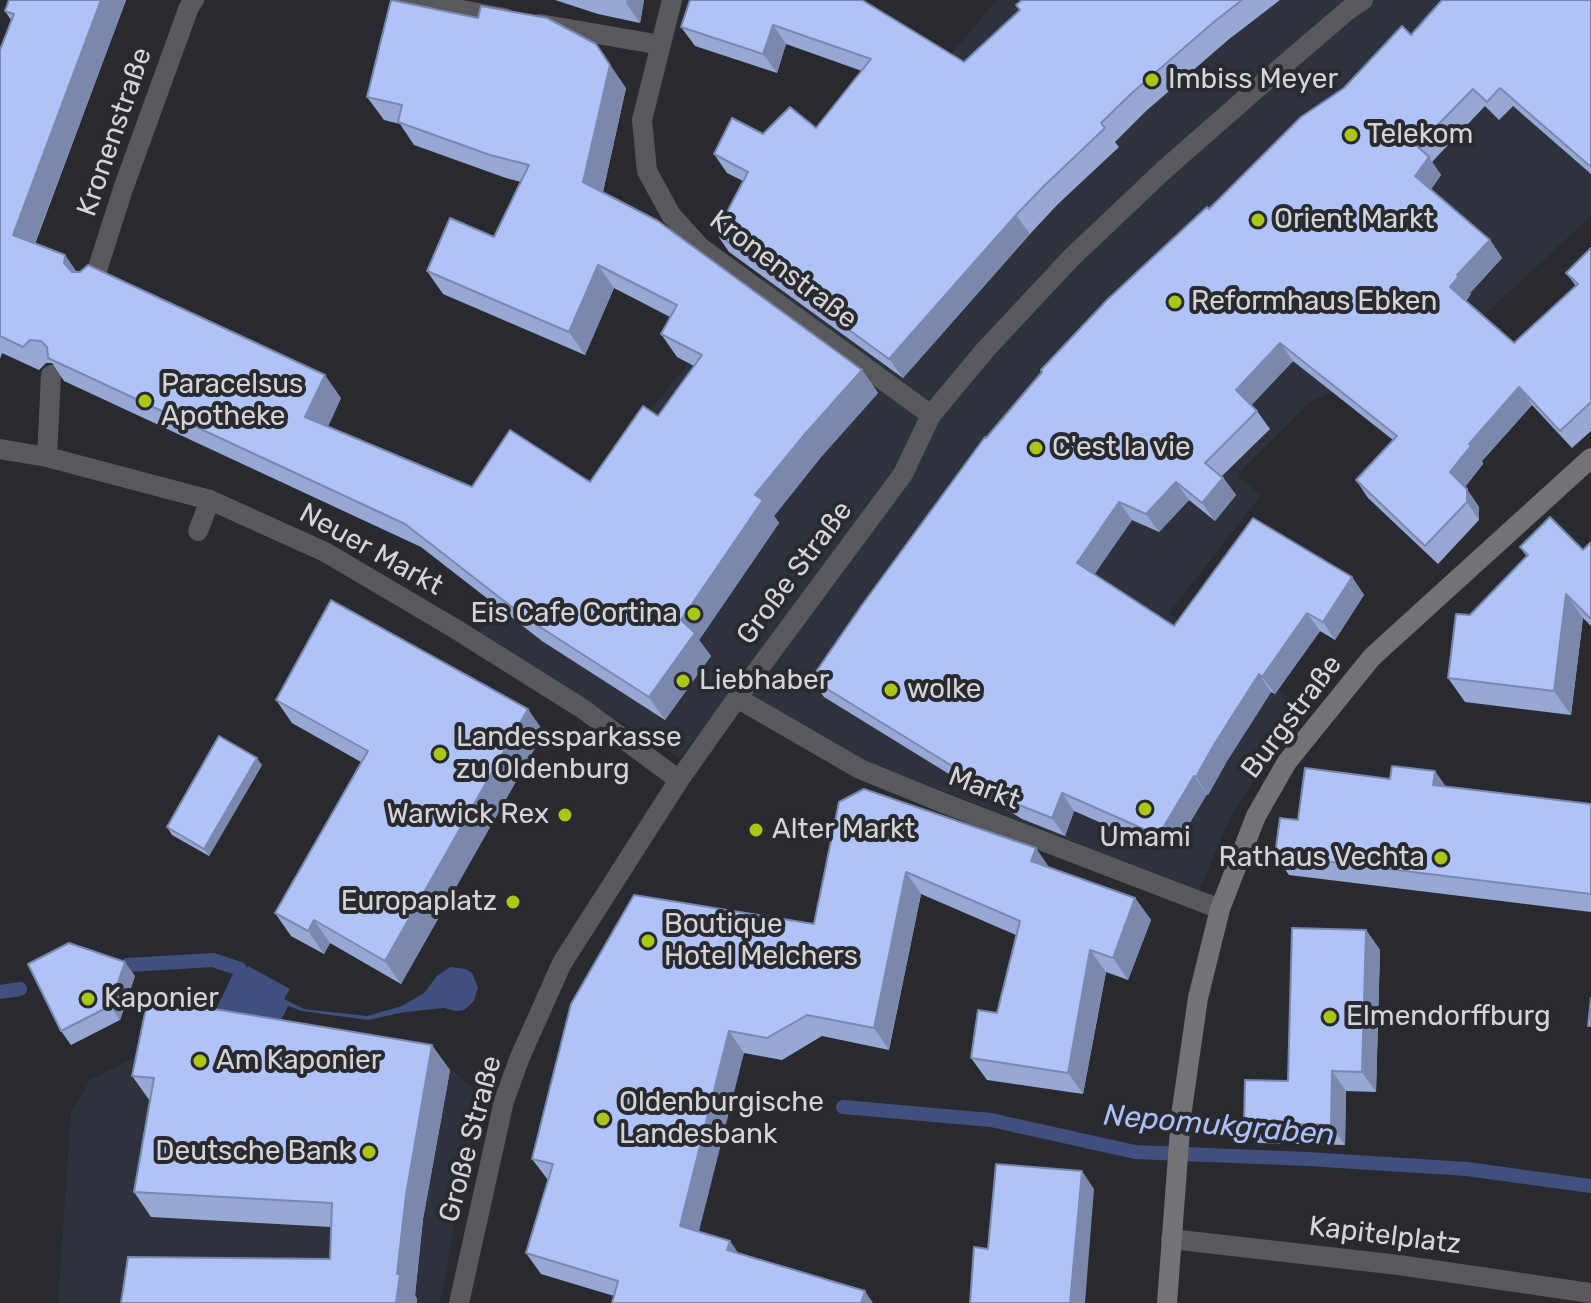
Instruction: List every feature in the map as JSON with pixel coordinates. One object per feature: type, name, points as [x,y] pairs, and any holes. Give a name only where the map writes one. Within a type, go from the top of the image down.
[{"type":"street","name":"Kronenstraße","points":[[93,283],[123,189],[194,0]]},
{"type":"street","points":[[406,0],[661,45]]},
{"type":"street","name":"Kronenstraße","points":[[672,0],[642,120],[647,171],[671,215],[700,247],[931,415]]},
{"type":"street","name":"Große Straße","points":[[459,1303],[504,1101],[562,963],[679,780],[903,474],[931,415],[986,349],[1072,257],[1165,169],[1324,30],[1363,0]]},
{"type":"street","points":[[47,457],[51,375]]},
{"type":"street","name":"Neuer Markt","points":[[0,449],[47,457],[210,500],[325,552],[583,709],[679,780]]},
{"type":"street","name":"Burgstraße","points":[[1167,1303],[1175,1175],[1198,998],[1220,909],[1256,816],[1287,762],[1372,657],[1591,458]]},
{"type":"street","points":[[198,531],[210,500]]},
{"type":"street","name":"Markt","points":[[737,698],[860,769],[1220,909]]},
{"type":"street","name":"Kapitelplatz","points":[[1171,1239],[1399,1265],[1591,1293]]},
{"type":"shaded area","points":[[997,0],[1591,0],[1591,216],[1444,352],[1310,401],[1237,475],[1261,495],[1168,614],[1303,707],[1232,813],[1199,890],[868,762],[733,690],[680,758],[478,633],[673,382]]},
{"type":"shaded area","points":[[151,1018],[433,1059],[451,1069],[474,1089],[478,1100],[440,1303],[58,1303],[71,1113],[90,1080],[134,1058]]},
{"type":"water","points":[[248,966],[290,989],[284,999],[304,1009],[367,1016],[402,1006],[424,993],[437,976],[450,967],[472,973],[478,987],[474,1001],[464,1010],[444,1008],[405,1012],[368,1020],[302,1011],[288,1006],[281,1020],[216,1009],[234,972],[244,975]]},
{"type":"building","points":[[9,0],[101,0],[13,235],[65,255],[64,263],[72,272],[80,272],[88,265],[325,375],[305,417],[472,487],[510,430],[590,482],[643,406],[658,416],[702,355],[661,334],[677,305],[598,265],[569,332],[427,271],[450,218],[494,237],[529,165],[490,155],[398,122],[402,105],[367,97],[391,0],[478,18],[481,6],[547,18],[596,44],[610,65],[583,182],[658,221],[862,370],[755,495],[763,500],[681,620],[695,633],[649,697],[526,618],[405,524],[48,358],[47,347],[41,341],[30,340],[23,347],[0,336],[0,50],[14,14],[5,11]]},
{"type":"building","points":[[690,0],[862,0],[964,62],[1020,10],[1016,5],[1022,0],[1242,0],[1101,123],[1105,128],[1016,215],[889,359],[716,233],[748,172],[714,154],[732,118],[763,134],[790,107],[816,128],[871,59],[773,25],[763,54],[681,27]]},
{"type":"building","points":[[1442,0],[1591,0],[1591,167],[1500,88],[1487,102],[1473,89],[1417,146],[1429,157],[1415,176],[1490,240],[1457,275],[1450,287],[1514,343],[1578,284],[1566,273],[1591,248],[1591,402],[1560,431],[1519,387],[1469,444],[1471,446],[1450,472],[1467,489],[1467,502],[1425,546],[1356,480],[1397,436],[1280,343],[1236,390],[1257,411],[1205,463],[1223,478],[1202,503],[1176,482],[1146,514],[1119,502],[1077,563],[1174,626],[1253,518],[1352,577],[1323,622],[1307,613],[1262,677],[1259,674],[1163,828],[1148,831],[1062,793],[1052,818],[1009,801],[811,679],[985,437],[1041,370],[1107,300],[1207,207],[1209,209],[1301,117],[1344,88],[1402,26],[1411,35]]},
{"type":"building","points":[[1550,517],[1583,550],[1591,542],[1591,619],[1566,594],[1554,691],[1448,678],[1456,614],[1470,615],[1528,555],[1520,547]]},
{"type":"building","points":[[331,600],[528,709],[385,961],[314,920],[308,931],[275,913],[368,751],[276,700]]},
{"type":"building","points":[[219,736],[257,758],[204,849],[167,827]]},
{"type":"building","name":"Rathaus Vechta","points":[[1392,766],[1435,771],[1433,785],[1591,804],[1591,894],[1275,855],[1280,818],[1298,820],[1305,768],[1390,779]]},
{"type":"building","points":[[864,789],[1036,848],[1031,861],[1135,898],[1113,958],[1090,950],[1068,1073],[971,1058],[978,1010],[997,1013],[1020,921],[906,872],[874,1028],[807,1015],[767,1038],[729,1031],[680,1226],[730,1241],[727,1250],[865,1291],[861,1303],[612,1303],[618,1281],[526,1253],[553,1164],[532,1159],[571,1004],[634,895],[814,924],[839,802]]},
{"type":"building","points":[[1292,928],[1366,930],[1362,1072],[1332,1071],[1331,1125],[1244,1123],[1245,1080],[1288,1081]]},
{"type":"building","name":"Kaponier","points":[[69,943],[125,962],[110,1006],[61,1031],[28,964]]},
{"type":"building","points":[[148,998],[432,1045],[406,1195],[396,1303],[121,1303],[128,1257],[330,1259],[332,1203],[134,1192],[154,1078],[132,1076]]},
{"type":"building","points":[[1591,998],[1591,1026],[1588,1026]]},
{"type":"building","points":[[996,1164],[1082,1171],[1070,1303],[970,1303],[974,1247],[988,1249]]},
{"type":"waterway","name":"Nepomukgraben","points":[[127,965],[213,960],[240,969]]},
{"type":"waterway","points":[[0,992],[20,989]]},
{"type":"waterway","name":"Nepomukgraben","points":[[843,1107],[991,1120],[1135,1152],[1467,1169],[1591,1186]]},
{"type":"place","name":"Imbiss Meyer","points":[[1152,80]]},
{"type":"place","name":"Telekom","points":[[1351,135]]},
{"type":"place","name":"Orient Markt","points":[[1258,220]]},
{"type":"place","name":"Reformhaus Ebken","points":[[1175,302]]},
{"type":"place","name":"Paracelsus Apotheke","points":[[145,401]]},
{"type":"place","name":"C'est la vie","points":[[1036,448]]},
{"type":"place","name":"Eis Cafe Cortina","points":[[694,614]]},
{"type":"place","name":"Liebhaber","points":[[683,681]]},
{"type":"place","name":"wolke","points":[[891,690]]},
{"type":"place","name":"Landessparkasse zu Oldenburg","points":[[440,754]]},
{"type":"place","name":"Umami","points":[[1145,809]]},
{"type":"place","name":"Warwick Rex","points":[[565,815]]},
{"type":"place","name":"Alter Markt","points":[[756,830]]},
{"type":"place","name":"Rathaus Vechta","points":[[1441,858]]},
{"type":"place","name":"Europaplatz","points":[[513,902]]},
{"type":"place","name":"Boutique Hotel Melchers","points":[[648,941]]},
{"type":"place","name":"Kaponier","points":[[88,999]]},
{"type":"place","name":"Elmendorffburg","points":[[1330,1017]]},
{"type":"place","name":"Am Kaponier","points":[[200,1061]]},
{"type":"place","name":"Oldenburgische Landesbank","points":[[603,1119]]},
{"type":"place","name":"Deutsche Bank","points":[[369,1152]]}]
